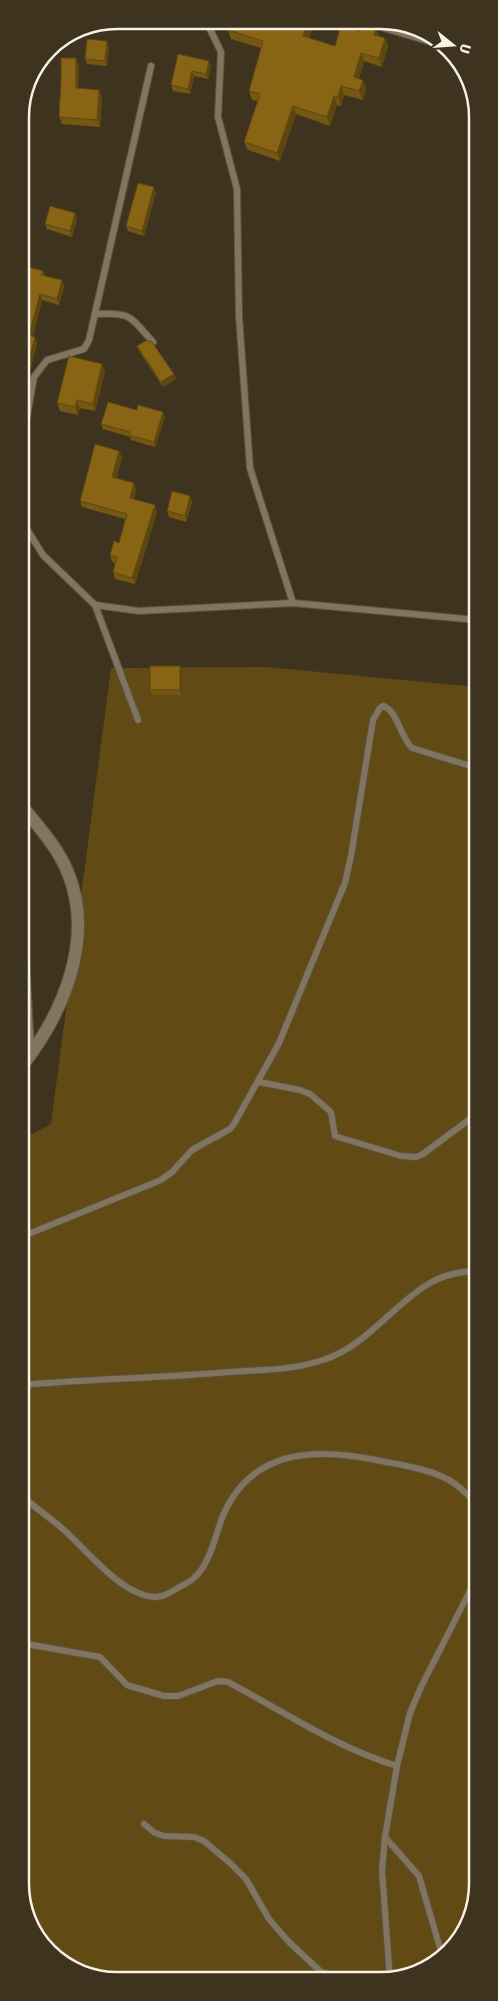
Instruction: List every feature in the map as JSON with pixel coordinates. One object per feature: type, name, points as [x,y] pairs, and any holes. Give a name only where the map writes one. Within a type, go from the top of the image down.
[{"type":"street","points":[[29,816],[61,857],[73,888],[79,926],[74,959],[61,1000],[29,1056]]},
{"type":"lane","points":[[210,29],[221,52],[218,116],[237,189],[239,316],[250,468],[293,603]]},
{"type":"lane","points":[[390,30],[423,40]]},
{"type":"lane","points":[[29,405],[34,377],[47,360],[84,349],[89,340],[151,66]]},
{"type":"lane","points":[[95,314],[124,314],[153,342]]},
{"type":"lane","points":[[29,532],[43,555],[95,604],[138,720]]},
{"type":"lane","points":[[95,604],[139,611],[293,603],[469,619]]},
{"type":"lane","points":[[29,1234],[166,1177],[192,1150],[230,1129],[259,1082],[279,1043],[345,883],[373,720],[377,711],[383,706],[390,710],[412,748],[469,766]]},
{"type":"lane","points":[[29,1016],[31,1054]]},
{"type":"lane","points":[[259,1082],[306,1091],[328,1109],[332,1117],[336,1136],[401,1156],[416,1157],[423,1154],[469,1120]]},
{"type":"lane","points":[[29,1384],[255,1370],[323,1360],[360,1340],[430,1283],[447,1276],[469,1272]]},
{"type":"lane","points":[[29,1501],[63,1528],[119,1581],[132,1589],[153,1597],[167,1595],[196,1576],[205,1562],[233,1496],[251,1476],[276,1461],[307,1455],[333,1455],[370,1459],[411,1467],[447,1479],[469,1497]]},
{"type":"lane","points":[[389,1971],[382,1881],[385,1837],[397,1766],[410,1713],[421,1686],[469,1593]]},
{"type":"lane","points":[[29,1644],[100,1657],[127,1684],[164,1696],[178,1696],[218,1682],[228,1682],[314,1730],[370,1757],[397,1766]]},
{"type":"lane","points":[[144,1824],[155,1833],[164,1836],[194,1836],[211,1846],[246,1879],[269,1918],[289,1942],[321,1972]]},
{"type":"lane","points":[[385,1837],[419,1876],[440,1949]]},
{"type":"shaded area","points":[[266,667],[469,686],[469,1890],[465,1912],[451,1938],[430,1957],[415,1966],[404,1969],[381,1972],[100,1971],[83,1966],[59,1950],[47,1938],[35,1918],[32,1907],[29,1884],[29,1136],[51,1124],[111,668]]},
{"type":"building","points":[[305,29],[303,36],[335,46],[340,29],[360,31],[361,29],[376,29],[374,35],[385,38],[379,58],[361,53],[354,77],[363,80],[359,91],[341,86],[338,97],[334,96],[327,117],[293,106],[277,153],[244,142],[260,94],[249,91],[263,41],[228,30]]},
{"type":"building","points":[[87,39],[107,41],[105,61],[85,59]]},
{"type":"building","points":[[178,54],[209,61],[206,74],[192,71],[188,89],[171,85]]},
{"type":"building","points":[[61,58],[76,58],[76,88],[99,90],[97,120],[59,117]]},
{"type":"building","points":[[138,183],[154,187],[142,231],[126,226]]},
{"type":"building","points":[[50,206],[75,213],[70,231],[45,224]]},
{"type":"building","points":[[29,267],[43,271],[41,275],[62,280],[57,299],[40,294],[29,335]]},
{"type":"building","points":[[29,335],[35,337],[29,361]]},
{"type":"building","points":[[147,340],[152,342],[174,374],[161,382],[137,346]]},
{"type":"building","points":[[69,356],[102,364],[93,404],[77,400],[75,407],[57,403]]},
{"type":"building","points":[[108,402],[137,410],[138,405],[163,412],[154,442],[129,435],[130,432],[101,424]]},
{"type":"building","points":[[95,444],[119,451],[112,477],[134,483],[130,498],[155,505],[132,578],[113,572],[117,557],[110,555],[114,541],[119,543],[127,514],[80,501]]},
{"type":"building","points":[[172,491],[190,496],[185,516],[167,511]]},
{"type":"building","points":[[150,666],[180,666],[180,690],[150,690]]}]
